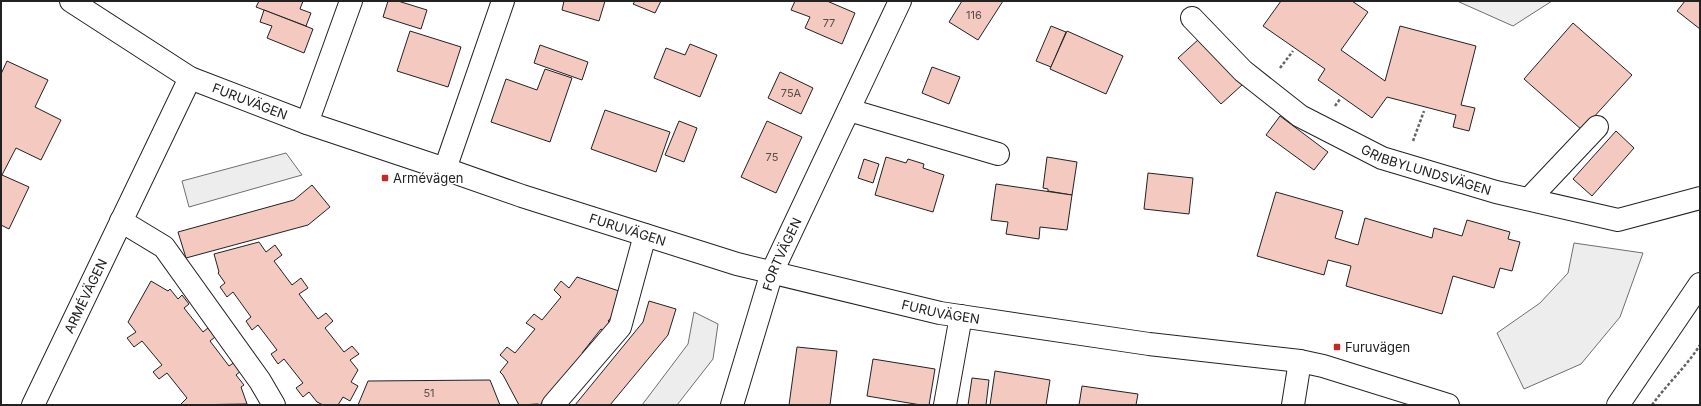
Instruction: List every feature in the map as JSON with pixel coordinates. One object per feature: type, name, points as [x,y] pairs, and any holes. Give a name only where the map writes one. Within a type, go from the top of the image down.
[{"type":"street","name":"FURUVÄGEN","points":[[71,1],[190,78],[307,123],[522,196],[737,264],[940,313],[1149,344],[1300,361],[1323,366],[1448,405]]},
{"type":"street","points":[[307,123],[351,1]]},
{"type":"street","points":[[445,169],[503,1]]},
{"type":"street","name":"FORTVÄGEN","points":[[732,405],[772,272],[900,1]]},
{"type":"street","name":"GRIBBYLUNDSVÄGEN","points":[[1192,18],[1243,71],[1300,116],[1382,158],[1496,192],[1618,220],[1700,198]]},
{"type":"street","name":"ARMÉVÄGEN","points":[[33,405],[190,78]]},
{"type":"street","points":[[849,110],[998,154]]},
{"type":"street","points":[[1529,199],[1597,127]]},
{"type":"street","points":[[121,221],[164,247],[260,381],[274,405]]},
{"type":"street","points":[[553,405],[620,327],[645,235]]},
{"type":"street","points":[[1618,405],[1700,284]]},
{"type":"street","points":[[945,405],[960,316]]},
{"type":"street","points":[[1293,405],[1300,361]]},
{"type":"path","points":[[1404,164],[1424,111]]},
{"type":"path","points":[[1652,405],[1689,362],[1700,345]]},
{"type":"shaded area","points":[[1457,1],[1552,1],[1513,26]]},
{"type":"shaded area","points":[[286,153],[302,175],[189,207],[182,181]]},
{"type":"shaded area","points":[[1574,243],[1643,253],[1620,317],[1581,364],[1524,389],[1497,333],[1540,303],[1568,273]]},
{"type":"shaded area","points":[[694,312],[718,324],[713,359],[677,405],[642,405],[688,344]]},
{"type":"building","points":[[259,1],[303,1],[300,9],[311,13],[306,26],[256,7]]},
{"type":"building","points":[[388,1],[398,1],[427,10],[421,29],[383,17]]},
{"type":"building","points":[[564,1],[605,1],[599,21],[562,10]]},
{"type":"building","points":[[635,1],[661,1],[655,13],[633,4]]},
{"type":"building","points":[[795,1],[827,1],[855,13],[842,44],[805,28],[810,17],[791,10]]},
{"type":"building","points":[[962,1],[1003,1],[978,40],[949,22]]},
{"type":"building","points":[[1281,1],[1352,1],[1368,12],[1341,50],[1385,81],[1400,26],[1476,46],[1461,105],[1475,108],[1469,131],[1453,127],[1456,115],[1387,97],[1372,118],[1318,80],[1325,69],[1263,26]]},
{"type":"building","points":[[1685,1],[1700,1],[1700,29],[1677,11]]},
{"type":"building","points":[[264,10],[313,29],[304,53],[267,38],[272,26],[260,22]]},
{"type":"building","points":[[1573,23],[1632,75],[1582,130],[1524,79]]},
{"type":"building","points":[[1051,26],[1066,32],[1051,67],[1036,61]]},
{"type":"building","points":[[410,31],[461,47],[448,87],[397,71]]},
{"type":"building","points":[[1067,31],[1123,56],[1106,94],[1050,69]]},
{"type":"building","points":[[1199,39],[1242,85],[1221,104],[1178,58]]},
{"type":"building","points":[[690,44],[717,55],[700,97],[654,78],[666,48],[685,55]]},
{"type":"building","points":[[540,45],[588,62],[582,80],[534,63]]},
{"type":"building","points":[[7,61],[48,80],[35,107],[61,120],[41,160],[16,148],[2,175],[29,187],[9,229],[1,225],[1,74]]},
{"type":"building","points":[[932,67],[960,77],[949,104],[922,93]]},
{"type":"building","points":[[545,69],[572,78],[550,142],[491,122],[506,79],[537,90]]},
{"type":"building","points":[[780,72],[813,88],[801,114],[768,98]]},
{"type":"building","points":[[605,110],[670,132],[656,172],[591,149]]},
{"type":"building","points":[[1280,116],[1328,152],[1314,170],[1266,135]]},
{"type":"building","points":[[679,121],[697,128],[684,162],[665,155]]},
{"type":"building","points":[[767,121],[802,137],[776,193],[741,177]]},
{"type":"building","points":[[1616,131],[1634,148],[1592,196],[1573,179]]},
{"type":"building","points":[[886,157],[906,163],[908,159],[924,164],[923,168],[944,175],[933,212],[875,195]]},
{"type":"building","points":[[1047,157],[1077,162],[1072,195],[1048,191],[1048,189],[1043,188]]},
{"type":"building","points":[[864,159],[879,164],[873,183],[858,178]]},
{"type":"building","points":[[1148,173],[1193,178],[1189,214],[1144,209]]},
{"type":"building","points":[[996,184],[1072,195],[1067,230],[1040,227],[1039,239],[1006,234],[1008,222],[991,220]]},
{"type":"building","points":[[312,185],[330,207],[308,225],[186,258],[178,232],[294,200]]},
{"type":"building","points":[[1276,192],[1343,211],[1335,238],[1358,245],[1365,218],[1432,238],[1434,228],[1462,236],[1467,220],[1510,232],[1508,239],[1520,242],[1512,271],[1500,268],[1494,288],[1453,276],[1442,314],[1346,286],[1351,266],[1328,260],[1324,275],[1257,256]]},
{"type":"building","points":[[259,242],[266,252],[275,245],[282,255],[274,261],[292,285],[301,278],[308,288],[299,294],[318,319],[326,313],[333,321],[325,328],[344,352],[352,346],[359,354],[350,360],[358,370],[351,382],[358,386],[350,401],[343,397],[338,405],[323,405],[317,402],[309,392],[303,397],[296,388],[303,383],[284,359],[278,364],[271,354],[277,350],[258,325],[252,330],[246,321],[251,317],[233,292],[227,297],[220,287],[225,283],[218,273],[214,254]]},
{"type":"building","points":[[577,277],[622,292],[618,310],[608,321],[614,326],[608,334],[601,329],[582,353],[588,357],[580,366],[575,362],[540,405],[519,405],[500,372],[508,362],[500,355],[507,347],[515,353],[535,329],[526,323],[534,314],[542,320],[561,297],[554,290],[561,281],[569,288]]},
{"type":"building","points":[[151,281],[168,291],[170,289],[178,299],[182,295],[189,304],[184,308],[203,332],[208,328],[215,337],[210,341],[229,366],[235,362],[242,370],[236,375],[244,385],[241,387],[247,404],[180,405],[187,398],[167,373],[159,379],[153,372],[162,365],[142,341],[134,347],[127,338],[136,332],[128,322]]},
{"type":"building","points":[[649,301],[676,309],[668,335],[610,405],[575,405],[643,322]]},
{"type":"building","points":[[797,347],[837,351],[830,405],[789,405]]},
{"type":"building","points":[[873,359],[935,369],[929,405],[867,396]]},
{"type":"building","points":[[995,371],[1050,380],[1046,405],[990,405]]},
{"type":"building","points":[[972,378],[989,380],[986,405],[968,405]]},
{"type":"building","points":[[490,380],[500,405],[358,405],[368,381]]},
{"type":"building","points":[[1082,386],[1138,394],[1136,405],[1079,405]]},
{"type":"place","name":"Armévägen","points":[[385,178]]},
{"type":"place","name":"Furuvägen","points":[[1337,347]]}]
